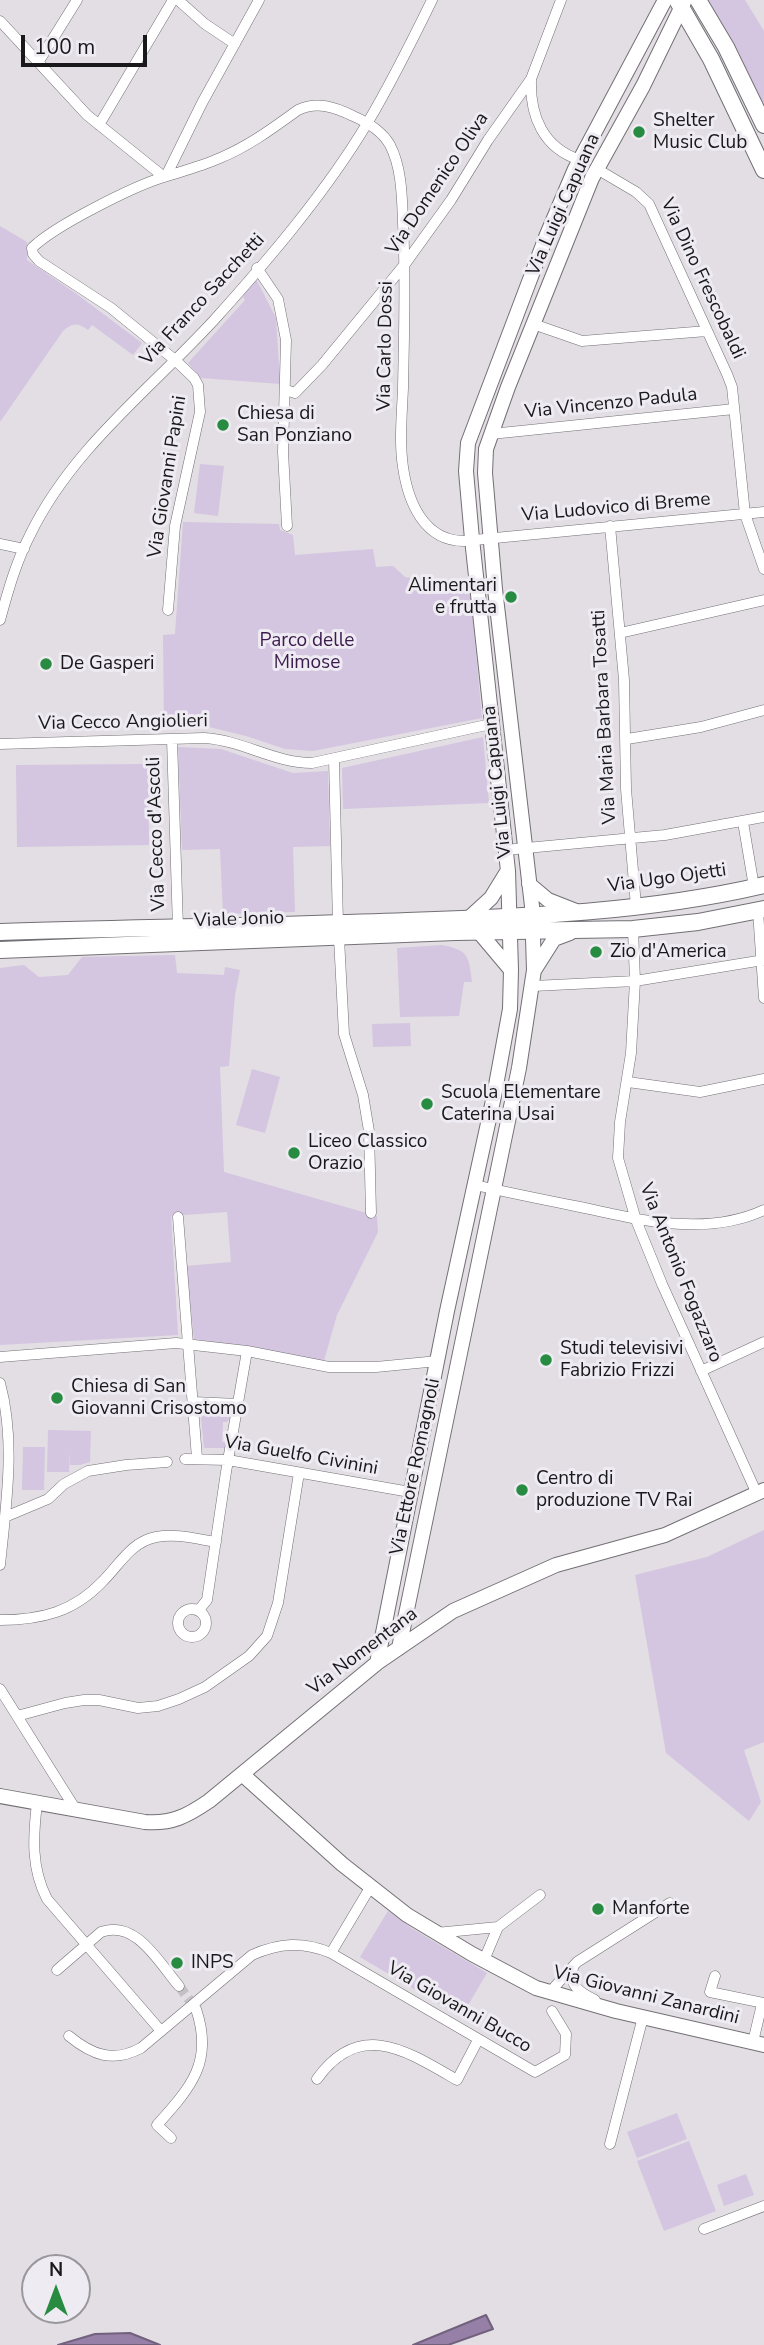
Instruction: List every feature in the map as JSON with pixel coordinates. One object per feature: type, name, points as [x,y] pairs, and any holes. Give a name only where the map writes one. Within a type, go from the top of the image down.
[{"type":"main road","points":[[698,0],[726,47],[764,125]]},
{"type":"main road","points":[[681,2],[712,59],[764,170]]},
{"type":"main road","name":"Via Ugo Ojetti","points":[[533,924],[558,913],[636,906],[759,886]]},
{"type":"main road","points":[[510,925],[533,924],[558,931],[633,929],[761,910]]},
{"type":"main road","name":"Viale Jonio","points":[[4,950],[338,931],[468,919],[510,925]]},
{"type":"main road","name":"Viale Jonio","points":[[0,932],[178,928],[479,932],[510,925]]},
{"type":"street","points":[[39,61],[77,0]]},
{"type":"street","points":[[99,125],[175,0],[235,44]]},
{"type":"street","points":[[165,177],[259,0]]},
{"type":"street","name":"Via Franco Sacchetti","points":[[0,620],[24,549],[53,496],[86,452],[131,402],[215,318],[322,188],[367,123],[432,0]]},
{"type":"street","points":[[561,0],[531,79],[533,110],[541,132],[560,150],[580,160]]},
{"type":"street","name":"Via Luigi Capuana","points":[[528,877],[517,868],[508,871],[472,539],[466,471],[467,451],[470,435],[546,237],[580,160],[665,0]]},
{"type":"street","name":"Via Luigi Capuana","points":[[528,877],[491,537],[485,473],[486,449],[533,324],[597,169],[632,105],[681,2]]},
{"type":"street","points":[[0,21],[99,125],[165,177]]},
{"type":"street","name":"Via Domenico Oliva","points":[[286,390],[295,393],[313,374],[405,264],[531,79]]},
{"type":"street","points":[[614,99],[619,95],[626,95],[632,105]]},
{"type":"street","points":[[165,177],[224,157],[250,144],[307,106],[331,107],[367,123]]},
{"type":"street","name":"Via Carlo Dossi","points":[[367,123],[386,139],[395,157],[401,188],[405,264],[403,469],[416,511],[426,526],[444,538],[458,541],[472,539]]},
{"type":"street","name":"Via Dino Frescobaldi","points":[[597,169],[636,192],[649,204],[731,382],[745,514],[764,569]]},
{"type":"street","name":"Via Giovanni Papini","points":[[165,177],[76,219],[33,246],[32,252],[39,261],[111,309],[197,381],[201,404],[175,526],[168,610]]},
{"type":"street","points":[[257,268],[278,299],[286,340],[283,452],[287,526]]},
{"type":"street","points":[[533,324],[573,339],[590,341],[707,331]]},
{"type":"street","points":[[488,388],[505,395]]},
{"type":"street","name":"Via Vincenzo Padula","points":[[491,434],[734,409]]},
{"type":"street","name":"Via Ludovico di Breme","points":[[472,539],[764,512]]},
{"type":"street","name":"Via Maria Barbara Tosatti","points":[[610,526],[620,633],[627,739],[626,789],[636,906]]},
{"type":"street","points":[[0,544],[24,549]]},
{"type":"street","points":[[620,633],[764,600]]},
{"type":"street","points":[[627,739],[717,724],[764,710]]},
{"type":"street","name":"Via Cecco Angiolieri","points":[[0,744],[221,739],[293,762],[312,763],[491,724]]},
{"type":"street","name":"Via Cecco d'Ascoli","points":[[172,739],[178,928]]},
{"type":"street","points":[[334,759],[338,931],[344,1034],[361,1090],[369,1131],[371,1213]]},
{"type":"street","points":[[505,850],[699,831],[764,817]]},
{"type":"street","points":[[743,822],[759,886]]},
{"type":"street","points":[[468,919],[494,895],[508,871]]},
{"type":"street","name":"Via Ettore Romagnoli","points":[[377,1663],[508,1022],[511,977],[508,871]]},
{"type":"street","points":[[528,877],[548,900],[576,911]]},
{"type":"street","name":"Via Ettore Romagnoli","points":[[400,1641],[470,1308],[533,986],[533,924],[528,877]]},
{"type":"street","points":[[761,910],[764,998]]},
{"type":"street","points":[[558,913],[558,931]]},
{"type":"street","name":"Via Antonio Fogazzaro","points":[[633,929],[635,981],[628,1082],[620,1122],[618,1152],[636,1220],[701,1371],[761,1492]]},
{"type":"street","points":[[4,950],[10,938],[27,931]]},
{"type":"street","points":[[534,970],[554,939],[577,931]]},
{"type":"street","points":[[479,932],[511,977],[533,986],[635,981],[764,960]]},
{"type":"street","points":[[628,1082],[701,1092],[764,1079]]},
{"type":"street","points":[[490,1115],[508,1119]]},
{"type":"street","points":[[475,1185],[636,1220],[673,1224],[728,1221],[764,1210]]},
{"type":"street","points":[[178,1217],[197,1458]]},
{"type":"street","points":[[458,1258],[479,1262]]},
{"type":"street","points":[[447,1311],[470,1308]]},
{"type":"street","points":[[701,1371],[764,1342]]},
{"type":"street","points":[[0,1357],[111,1347],[190,1344],[247,1351],[329,1367],[386,1367],[438,1361]]},
{"type":"street","points":[[198,1611],[207,1600],[247,1351]]},
{"type":"street","points":[[0,1383],[5,1404],[8,1445],[0,1565]]},
{"type":"street","points":[[431,1393],[450,1398]]},
{"type":"street","points":[[193,1402],[238,1404]]},
{"type":"street","name":"Via Guelfo Civinini","points":[[185,1459],[228,1460],[410,1492]]},
{"type":"street","points":[[3,1521],[48,1499],[64,1484],[88,1471],[167,1462]]},
{"type":"street","points":[[17,1716],[84,1700],[99,1700],[138,1708],[158,1706],[205,1687],[249,1656],[267,1636],[278,1603],[299,1473]]},
{"type":"street","name":"Via Nomentana","points":[[0,1796],[145,1822],[173,1821],[196,1810],[242,1774],[400,1641],[439,1619],[493,1592],[565,1562],[666,1535],[761,1492]]},
{"type":"street","points":[[0,1620],[40,1618],[75,1605],[104,1581],[132,1548],[148,1539],[176,1536],[216,1542]]},
{"type":"street","points":[[383,1629],[400,1641]]},
{"type":"street","points":[[0,1689],[76,1810]]},
{"type":"street","name":"Via Giovanni Zanardini","points":[[242,1774],[310,1836],[416,1922],[484,1960],[549,1993],[758,2043]]},
{"type":"street","points":[[37,1802],[34,1849],[38,1880],[51,1905],[87,1943],[161,2031]]},
{"type":"street","points":[[331,1953],[371,1886]]},
{"type":"street","points":[[484,1960],[498,1927],[540,1895]]},
{"type":"street","points":[[549,1993],[575,1964],[670,1903]]},
{"type":"street","points":[[436,1933],[498,1927]]},
{"type":"street","points":[[57,1970],[87,1943],[109,1929],[129,1932],[136,1936],[179,1986]]},
{"type":"street","name":"Via Giovanni Bucco","points":[[69,2036],[94,2053],[120,2057],[141,2048],[252,1955],[286,1944],[305,1944],[331,1953],[534,2072],[565,2055],[566,2034],[552,2011]]},
{"type":"street","points":[[575,1964],[571,1977],[579,1992],[613,2010]]},
{"type":"street","points":[[715,1976],[710,1992],[763,2004],[758,2043]]},
{"type":"street","points":[[171,2138],[157,2125],[185,2094],[199,2067],[203,2049],[196,2009]]},
{"type":"street","points":[[610,2144],[643,2017]]},
{"type":"street","points":[[317,2079],[333,2060],[355,2048],[381,2045],[412,2053],[457,2080],[478,2040]]},
{"type":"street","points":[[704,2229],[764,2206]]},
{"type":"green space","points":[[708,0],[745,0],[764,31],[764,106],[736,47]]},
{"type":"green space","points":[[0,226],[27,242],[27,260],[142,343],[133,355],[92,325],[88,330],[75,324],[69,326],[0,422]]},
{"type":"green space","points":[[256,279],[276,318],[280,384],[201,378],[188,363],[245,300],[242,295]]},
{"type":"green space","points":[[200,464],[224,466],[218,516],[194,513]]},
{"type":"green space","name":"Parco delle Mimose","points":[[183,522],[279,524],[280,530],[293,535],[295,555],[373,549],[376,567],[393,566],[405,577],[470,589],[482,718],[313,751],[285,749],[209,727],[164,726],[163,635],[175,634]]},
{"type":"green space","points":[[483,737],[489,803],[343,809],[342,768]]},
{"type":"green space","points":[[178,747],[221,749],[293,773],[328,771],[330,846],[293,847],[295,912],[223,914],[220,849],[182,850]]},
{"type":"green space","points":[[148,764],[149,845],[17,847],[16,765]]},
{"type":"green space","points":[[442,945],[463,952],[470,966],[472,982],[464,982],[459,1016],[400,1017],[397,948]]},
{"type":"green space","points":[[175,955],[177,973],[224,975],[225,967],[240,970],[235,995],[229,1066],[220,1067],[224,1172],[377,1216],[378,1232],[337,1315],[323,1364],[258,1349],[194,1339],[186,1266],[231,1262],[227,1212],[171,1216],[178,1335],[0,1345],[0,968],[24,965],[39,977],[68,975],[82,957]]},
{"type":"green space","points":[[410,1023],[411,1046],[373,1047],[372,1024]]},
{"type":"green space","points":[[252,1069],[280,1077],[265,1133],[236,1125]]},
{"type":"green space","points":[[205,1414],[230,1417],[227,1422],[223,1422],[222,1442],[226,1442],[226,1448],[204,1448],[201,1418]]},
{"type":"green space","points":[[48,1430],[91,1431],[90,1462],[70,1465],[70,1450],[69,1472],[47,1472]]},
{"type":"green space","points":[[23,1447],[45,1447],[44,1490],[22,1490]]},
{"type":"green space","points":[[764,1530],[764,1742],[744,1750],[761,1802],[749,1821],[666,1753],[635,1575],[707,1557]]},
{"type":"green space","points":[[388,1911],[487,1973],[461,2017],[360,1957]]},
{"type":"green space","points":[[677,2113],[687,2139],[637,2158],[627,2132]]},
{"type":"green space","points":[[689,2141],[716,2211],[664,2231],[637,2161]]},
{"type":"green space","points":[[746,2174],[754,2195],[724,2206],[717,2185]]},
{"type":"shaded area","points":[[486,2315],[493,2329],[448,2345],[413,2345]]},
{"type":"shaded area","points":[[130,2333],[160,2345],[58,2345],[95,2334]]},
{"type":"tunnel","points":[[179,1986],[196,2009]]},
{"type":"place","name":"Shelter Music Club","points":[[639,132]]},
{"type":"place","name":"Chiesa di San Ponziano","points":[[223,425]]},
{"type":"place","name":"Alimentari e frutta","points":[[511,597]]},
{"type":"place","name":"De Gasperi","points":[[46,664]]},
{"type":"place","name":"Zio d'America","points":[[596,952]]},
{"type":"place","name":"Scuola Elementare Caterina Usai","points":[[427,1104]]},
{"type":"place","name":"Liceo Classico Orazio","points":[[294,1153]]},
{"type":"place","name":"Studi televisivi Fabrizio Frizzi","points":[[546,1360]]},
{"type":"place","name":"Chiesa di San Giovanni Crisostomo","points":[[57,1398]]},
{"type":"place","name":"Centro di produzione TV Rai","points":[[522,1490]]},
{"type":"place","name":"Manforte","points":[[598,1909]]},
{"type":"place","name":"INPS","points":[[177,1963]]}]
